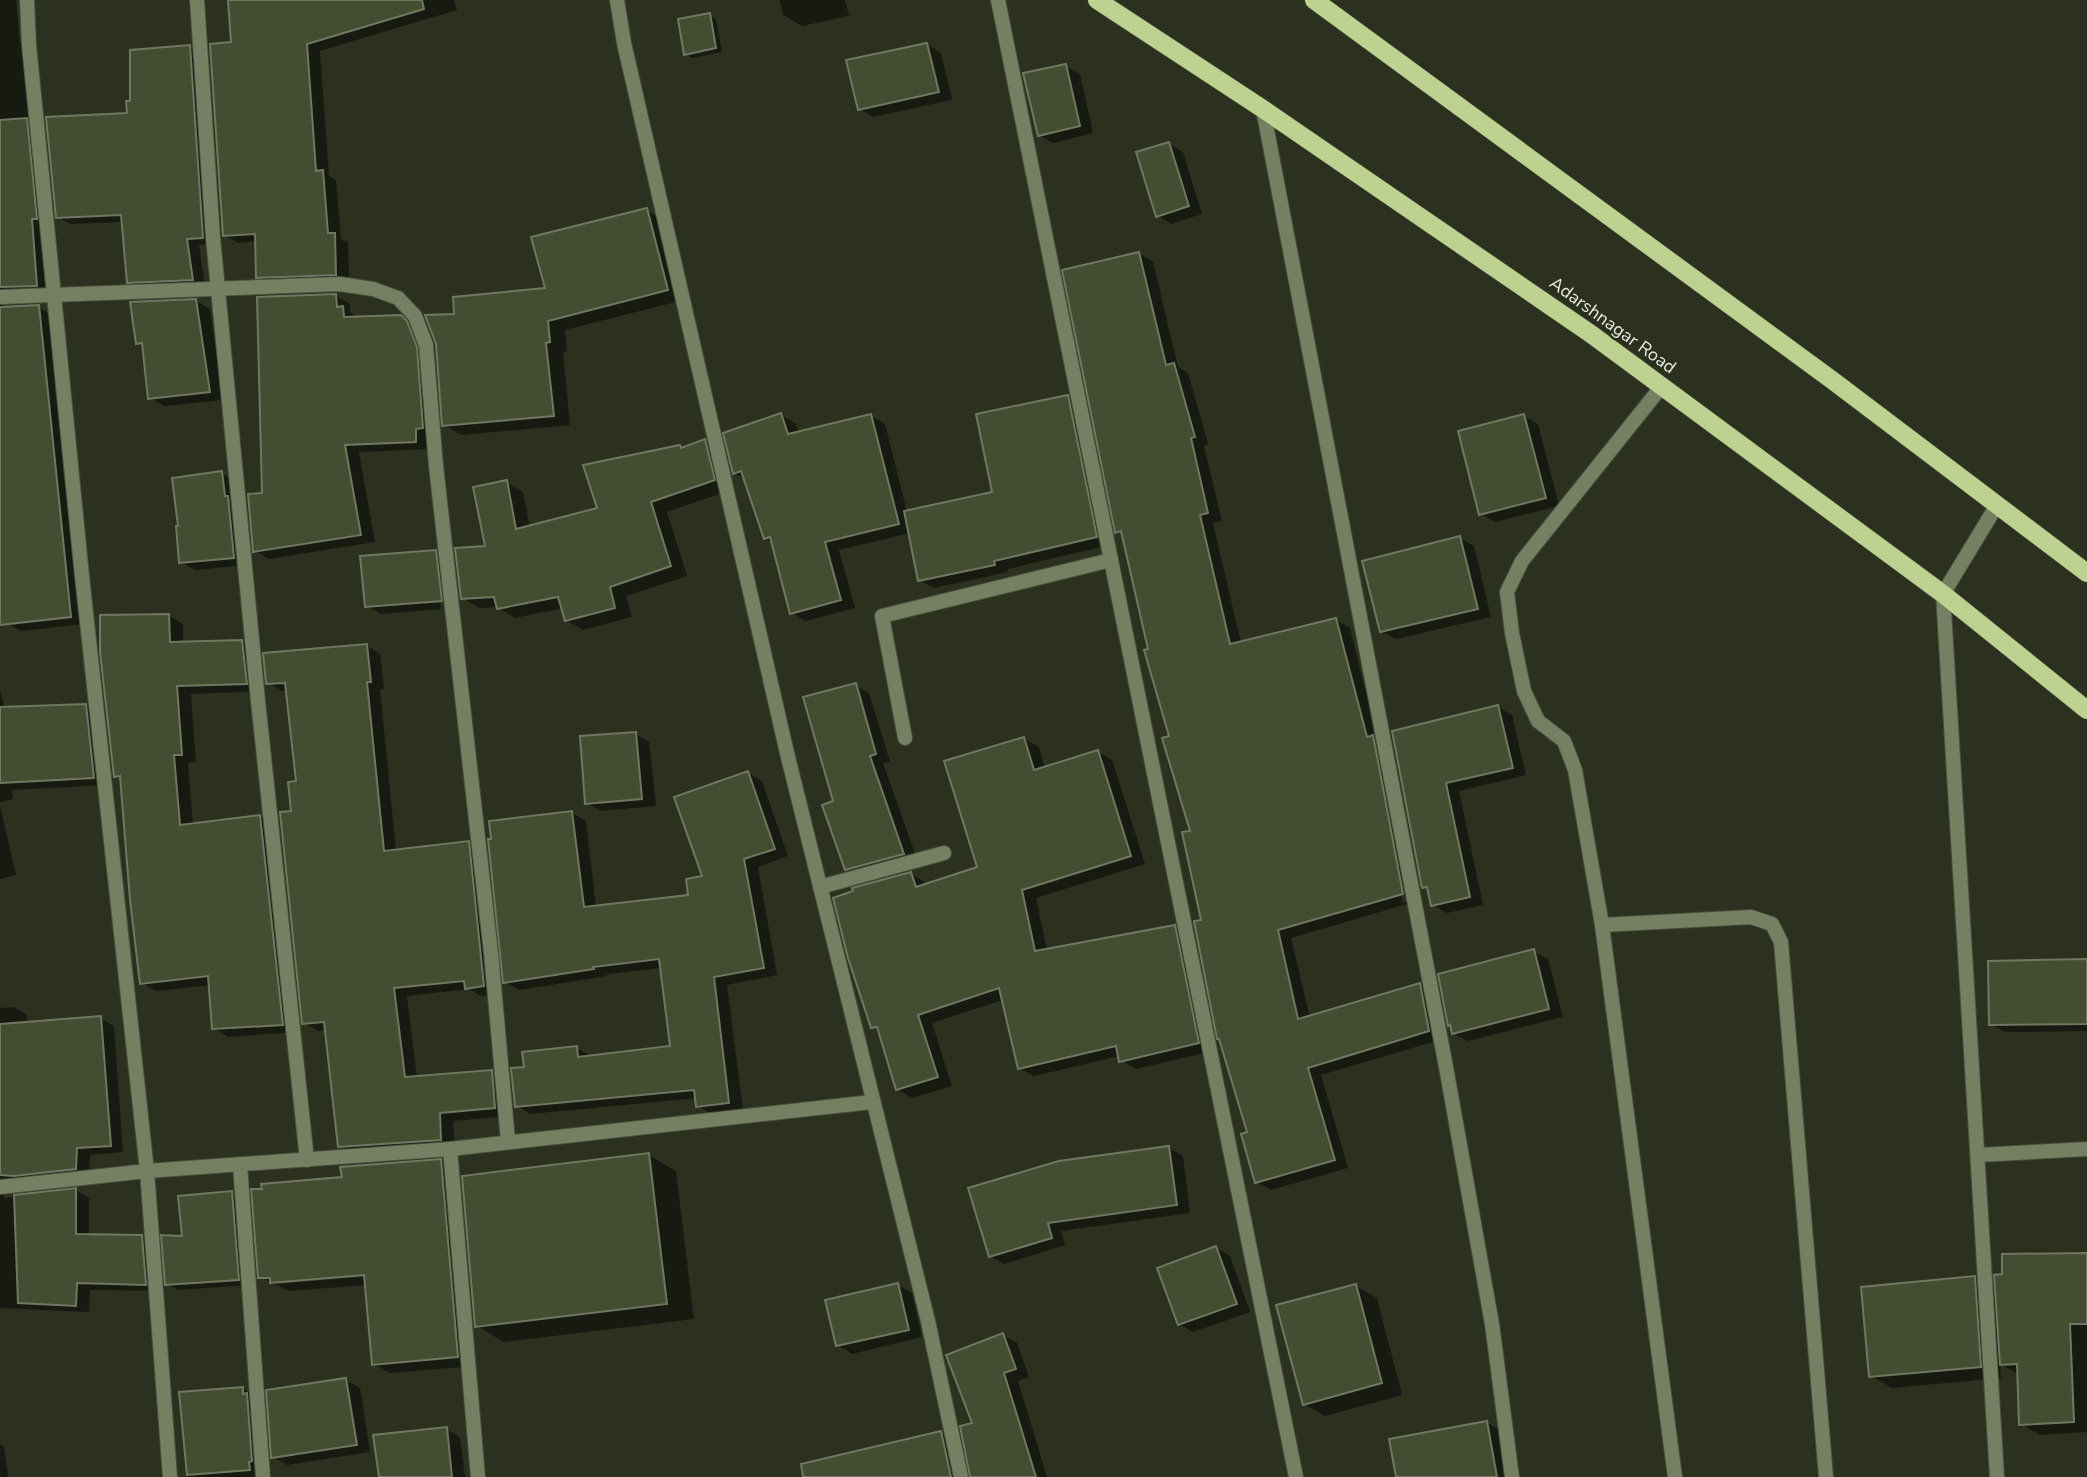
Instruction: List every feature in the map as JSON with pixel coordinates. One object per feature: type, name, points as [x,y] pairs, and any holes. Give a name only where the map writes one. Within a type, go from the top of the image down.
[{"type":"main road","name":"Adarshnagar Road","points":[[1097,0],[1263,108],[1591,334],[1943,594],[2087,710]]},
{"type":"main road","points":[[1314,0],[1832,380],[2087,573]]},
{"type":"street","points":[[27,0],[84,590],[147,1171],[170,1477]]},
{"type":"street","points":[[197,0],[219,289],[307,1160]]},
{"type":"street","points":[[617,0],[624,43],[775,699],[928,1321],[961,1477]]},
{"type":"street","points":[[998,0],[1296,1477]]},
{"type":"street","points":[[1263,108],[1449,1081],[1492,1324],[1512,1477]]},
{"type":"street","points":[[0,297],[340,284],[373,289],[398,298],[415,316],[426,345],[436,466],[491,953],[508,1141]]},
{"type":"street","points":[[1662,386],[1522,561],[1507,592],[1524,691],[1538,721],[1564,741],[1575,770],[1602,925],[1675,1477]]},
{"type":"street","points":[[1997,505],[1943,594],[1997,1477]]},
{"type":"street","points":[[905,738],[882,616],[1111,560]]},
{"type":"street","points":[[820,887],[943,853]]},
{"type":"street","points":[[1602,925],[1751,917],[1772,924],[1781,942],[1826,1477]]},
{"type":"street","points":[[0,1186],[147,1171],[450,1149],[872,1102]]},
{"type":"street","points":[[450,1149],[478,1477]]},
{"type":"street","points":[[1978,1155],[2087,1149]]},
{"type":"street","points":[[240,1165],[262,1477]]},
{"type":"building","points":[[228,0],[422,0],[424,9],[307,44],[316,171],[323,170],[328,233],[335,233],[336,275],[256,278],[255,234],[223,236],[210,44],[231,42]]},
{"type":"building","points":[[710,13],[716,48],[684,55],[678,19]]},
{"type":"building","points":[[927,43],[939,92],[858,110],[846,60]]},
{"type":"building","points":[[190,45],[203,238],[187,239],[193,280],[127,283],[121,215],[56,218],[46,117],[127,113],[126,101],[130,101],[130,50]]},
{"type":"building","points":[[1066,64],[1080,126],[1038,136],[1023,73]]},
{"type":"building","points":[[27,118],[37,219],[32,219],[37,286],[0,287],[0,120]]},
{"type":"building","points":[[1169,142],[1189,206],[1156,217],[1136,152]]},
{"type":"building","points":[[647,208],[668,290],[548,321],[550,342],[546,343],[554,416],[442,426],[436,344],[425,315],[454,314],[453,297],[545,288],[531,237]]},
{"type":"building","points":[[1139,252],[1166,365],[1174,363],[1195,437],[1191,438],[1208,513],[1200,515],[1230,644],[1336,618],[1367,737],[1373,735],[1403,894],[1278,930],[1298,1019],[1420,983],[1429,1031],[1308,1068],[1335,1160],[1255,1183],[1241,1134],[1247,1132],[1217,1039],[1194,921],[1201,920],[1182,832],[1190,831],[1162,738],[1169,736],[1144,650],[1148,649],[1121,531],[1115,533],[1062,270]]},
{"type":"building","points":[[336,294],[337,307],[343,306],[344,317],[401,315],[407,321],[417,347],[423,428],[416,429],[416,442],[345,445],[361,535],[253,552],[248,494],[262,493],[257,297]]},
{"type":"building","points":[[196,299],[210,392],[148,399],[142,343],[136,344],[130,302]]},
{"type":"building","points":[[39,305],[71,617],[0,625],[0,307]]},
{"type":"building","points":[[1068,395],[1097,537],[994,561],[995,565],[918,581],[904,511],[992,492],[976,414]]},
{"type":"building","points":[[781,413],[788,434],[871,414],[899,524],[825,542],[841,600],[790,614],[770,537],[764,539],[741,471],[733,474],[723,433]]},
{"type":"building","points":[[1524,414],[1546,498],[1479,515],[1458,431]]},
{"type":"building","points":[[705,439],[715,480],[651,502],[671,566],[610,587],[615,608],[565,621],[558,597],[497,609],[494,597],[461,599],[455,548],[485,546],[473,487],[507,480],[516,529],[597,508],[583,465],[680,445],[681,448]]},
{"type":"building","points":[[222,471],[225,496],[228,496],[234,558],[179,563],[172,478]]},
{"type":"building","points":[[1460,536],[1478,609],[1380,632],[1362,561]]},
{"type":"building","points":[[436,550],[442,601],[365,607],[360,556]]},
{"type":"building","points":[[169,614],[170,642],[242,640],[247,684],[177,686],[182,755],[174,755],[180,825],[260,815],[283,1025],[212,1029],[208,976],[140,984],[120,776],[114,777],[100,652],[100,615]]},
{"type":"building","points":[[367,644],[371,682],[367,682],[384,851],[469,841],[484,986],[465,989],[464,981],[394,988],[405,1077],[492,1070],[495,1108],[440,1113],[441,1140],[338,1147],[324,1022],[302,1024],[280,812],[291,811],[288,782],[296,781],[285,683],[266,684],[263,653]]},
{"type":"building","points":[[856,683],[876,754],[870,756],[904,854],[845,870],[822,805],[833,801],[803,697]]},
{"type":"building","points":[[86,704],[94,778],[0,783],[0,707]]},
{"type":"building","points":[[1498,705],[1513,768],[1446,783],[1470,897],[1431,906],[1427,887],[1422,888],[1392,731]]},
{"type":"building","points":[[636,732],[642,799],[585,804],[580,736]]},
{"type":"building","points":[[1024,737],[1034,770],[1098,750],[1131,856],[1022,890],[1035,951],[1175,925],[1199,1043],[1119,1062],[1116,1046],[1018,1069],[999,988],[918,1015],[938,1077],[896,1090],[877,1027],[871,1028],[848,958],[833,898],[853,891],[852,888],[911,872],[916,887],[977,867],[944,761]]},
{"type":"building","points":[[748,771],[775,849],[744,859],[764,968],[714,977],[729,1103],[696,1107],[694,1090],[515,1107],[511,1068],[524,1067],[522,1052],[577,1046],[578,1057],[670,1046],[659,959],[593,967],[594,969],[503,983],[488,839],[491,839],[489,821],[572,811],[584,907],[688,895],[686,879],[702,876],[674,797]]},
{"type":"building","points":[[1534,949],[1549,1009],[1452,1034],[1438,974]]},
{"type":"building","points":[[2087,959],[2087,1024],[1989,1025],[1988,961]]},
{"type":"building","points":[[101,1016],[111,1146],[77,1148],[76,1169],[0,1175],[0,1024]]},
{"type":"building","points":[[1169,1146],[1177,1205],[1048,1223],[1052,1238],[989,1257],[968,1188],[1059,1161]]},
{"type":"building","points":[[649,1153],[667,1304],[475,1327],[462,1176]]},
{"type":"building","points":[[441,1159],[458,1357],[372,1365],[364,1275],[270,1283],[270,1278],[258,1278],[251,1189],[262,1189],[261,1184],[342,1177],[340,1167]]},
{"type":"building","points":[[76,1188],[76,1234],[142,1235],[146,1285],[77,1283],[76,1306],[18,1303],[14,1195]]},
{"type":"building","points":[[232,1191],[239,1280],[165,1285],[161,1235],[182,1236],[178,1196]]},
{"type":"building","points":[[1216,1246],[1237,1304],[1178,1325],[1157,1268]]},
{"type":"building","points":[[2087,1253],[2087,1324],[2070,1324],[2074,1422],[2019,1425],[2017,1364],[2000,1365],[1994,1275],[2002,1274],[2002,1254]]},
{"type":"building","points":[[1975,1276],[1981,1367],[1869,1377],[1861,1287]]},
{"type":"building","points":[[898,1283],[909,1330],[836,1346],[825,1300]]},
{"type":"building","points":[[1356,1284],[1382,1383],[1303,1405],[1276,1305]]},
{"type":"building","points":[[1003,1333],[1016,1369],[1004,1373],[1036,1477],[970,1477],[960,1426],[972,1423],[946,1355]]},
{"type":"building","points":[[346,1378],[357,1445],[271,1458],[266,1390]]},
{"type":"building","points":[[243,1387],[243,1394],[247,1393],[252,1461],[249,1462],[250,1470],[187,1475],[179,1392]]},
{"type":"building","points":[[1487,1421],[1497,1477],[1396,1477],[1389,1439]]},
{"type":"building","points":[[447,1427],[452,1477],[379,1477],[373,1435]]},
{"type":"building","points":[[941,1431],[951,1477],[803,1477],[801,1464]]}]
